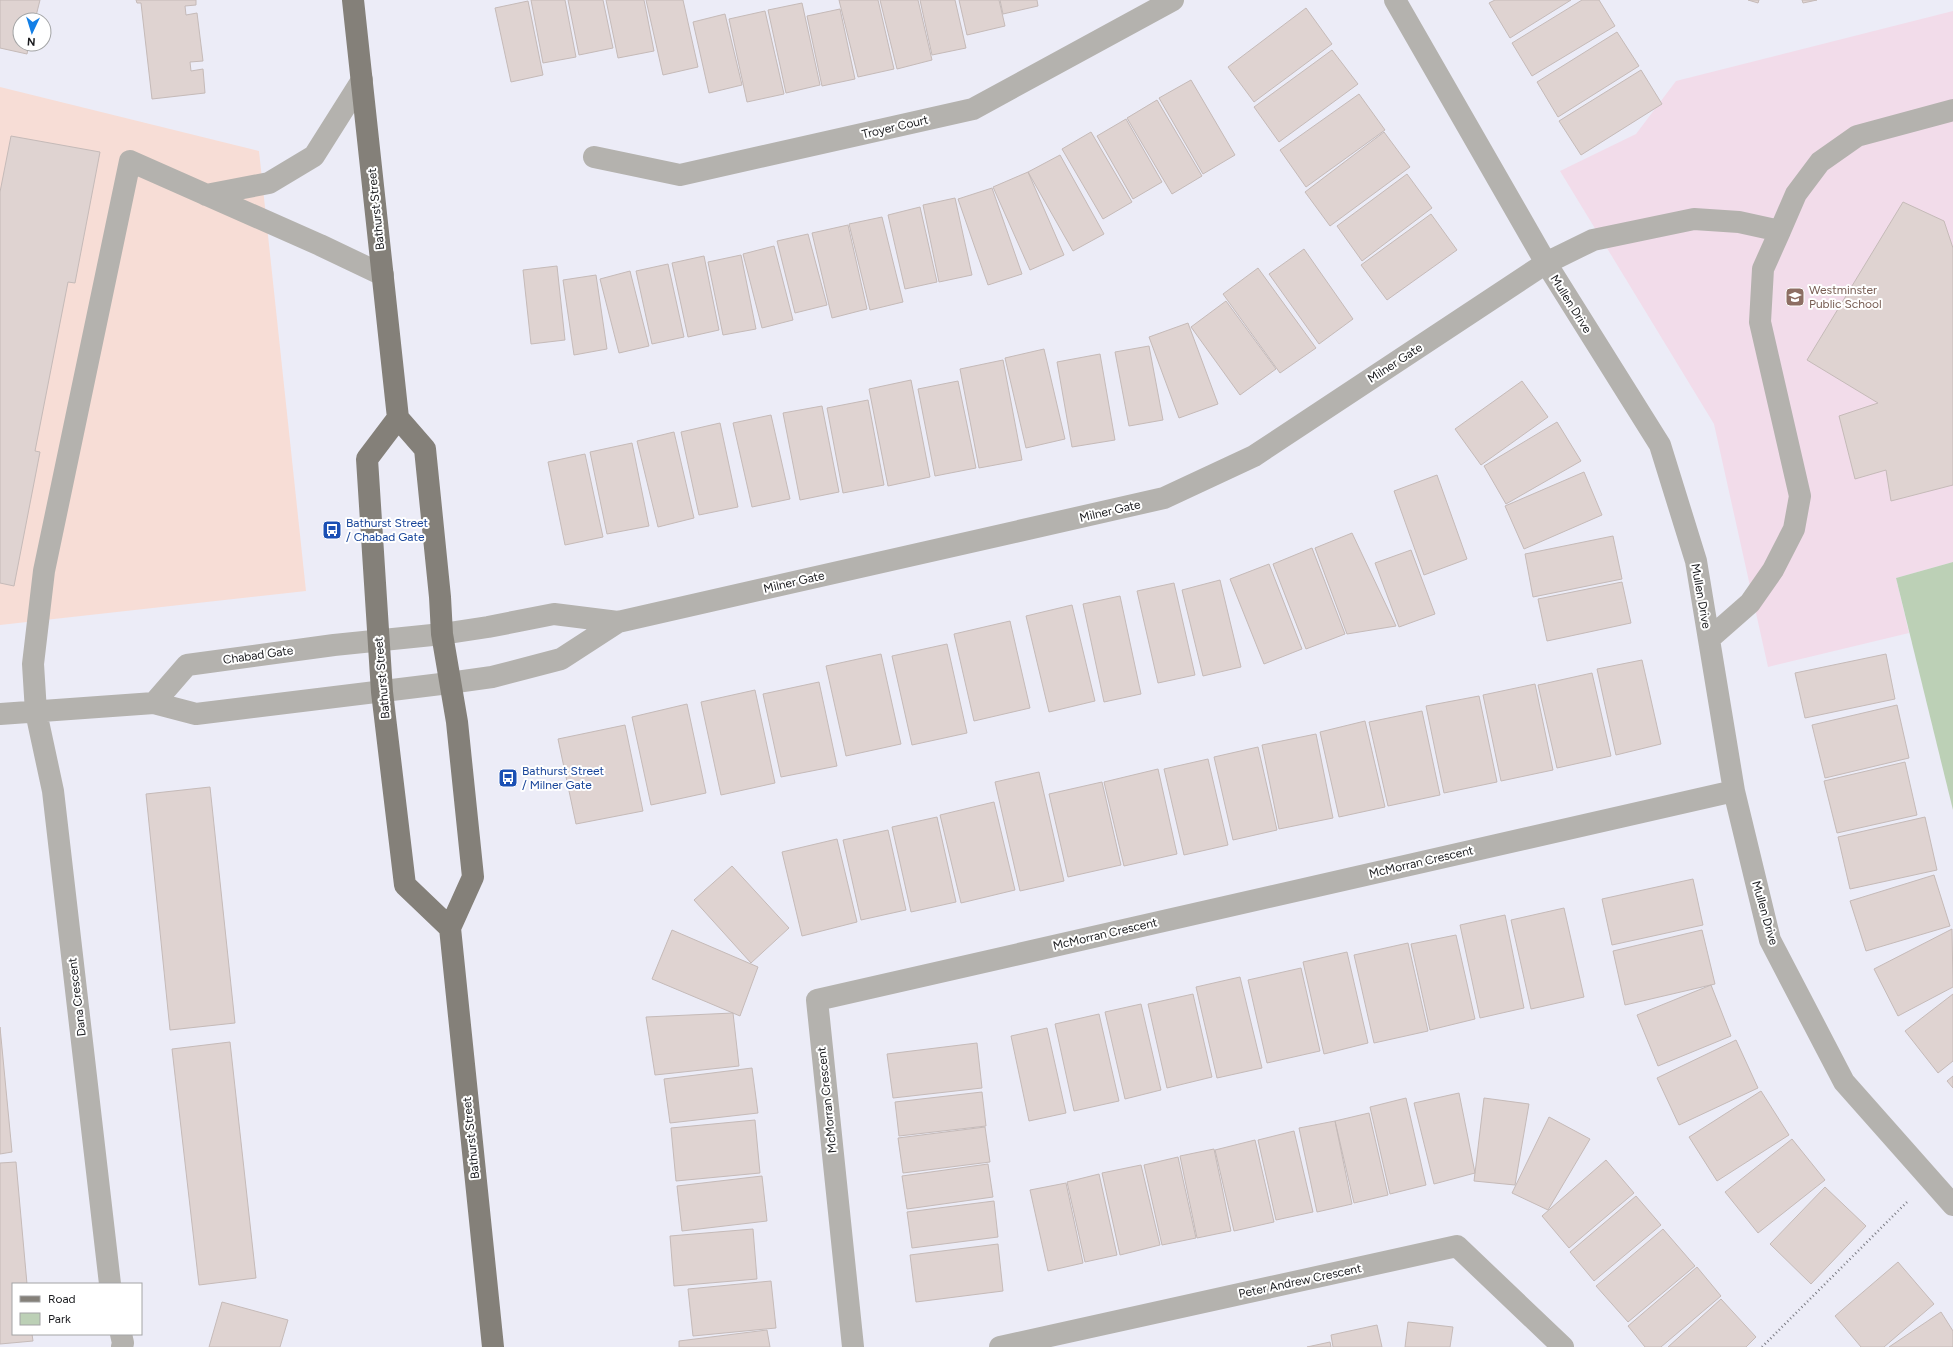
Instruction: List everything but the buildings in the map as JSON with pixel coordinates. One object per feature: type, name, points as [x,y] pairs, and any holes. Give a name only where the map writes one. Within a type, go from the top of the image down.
[{"type":"main road","name":"Bathurst Street","points":[[353,0],[398,418],[367,459],[382,692],[405,885],[450,928],[493,1347]]},
{"type":"main road","points":[[398,418],[426,449],[442,634],[449,684],[457,722],[473,877],[450,928]]},
{"type":"street","name":"Troyer Court","points":[[594,156],[680,176],[973,109],[1173,0]]},
{"type":"street","name":"Mullen Drive","points":[[1395,0],[1546,263],[1660,445],[1696,561],[1734,790],[1770,940],[1844,1082],[1953,1205]]},
{"type":"street","points":[[206,195],[270,183],[314,156],[362,80]]},
{"type":"street","points":[[1709,639],[1750,603],[1773,570],[1794,529],[1800,496],[1760,322],[1762,270],[1796,194],[1820,162],[1857,136],[1953,110]]},
{"type":"street","name":"Dana Crescent","points":[[110,1283],[53,791],[36,712],[33,664],[44,571],[130,161],[206,195]]},
{"type":"street","points":[[206,195],[320,245],[383,275]]},
{"type":"street","name":"Milner Gate","points":[[442,634],[554,614],[618,622],[1164,498],[1254,456],[1546,263],[1594,240],[1694,219],[1738,222],[1780,231]]},
{"type":"street","name":"Milner Gate","points":[[382,692],[492,677],[561,659],[618,622]]},
{"type":"street","name":"Chabad Gate","points":[[154,703],[186,665],[334,645],[442,634]]},
{"type":"street","points":[[0,714],[154,703],[196,714],[382,692]]},
{"type":"street","name":"McMorran Crescent","points":[[853,1347],[817,1000],[1734,790]]},
{"type":"street","name":"Peter Andrew Crescent","points":[[1000,1347],[1457,1246],[1563,1347]]},
{"type":"street","points":[[121,1335],[122,1347]]},
{"type":"path","points":[[1762,1347],[1909,1200]]},
{"type":"shaded area","name":"Westminster Public School","points":[[1953,11],[1953,562],[1896,578],[1909,633],[1768,667],[1714,424],[1560,171],[1636,134],[1676,81]]},
{"type":"shaded area","points":[[0,87],[259,151],[306,591],[0,625]]},
{"type":"green space","points":[[1953,562],[1953,810],[1896,578]]},
{"type":"place","name":"Westminster Public School","points":[[1795,297]]},
{"type":"place","name":"Bathurst Street / Chabad Gate","points":[[332,530]]},
{"type":"place","name":"Bathurst Street / Milner Gate","points":[[508,778]]}]
